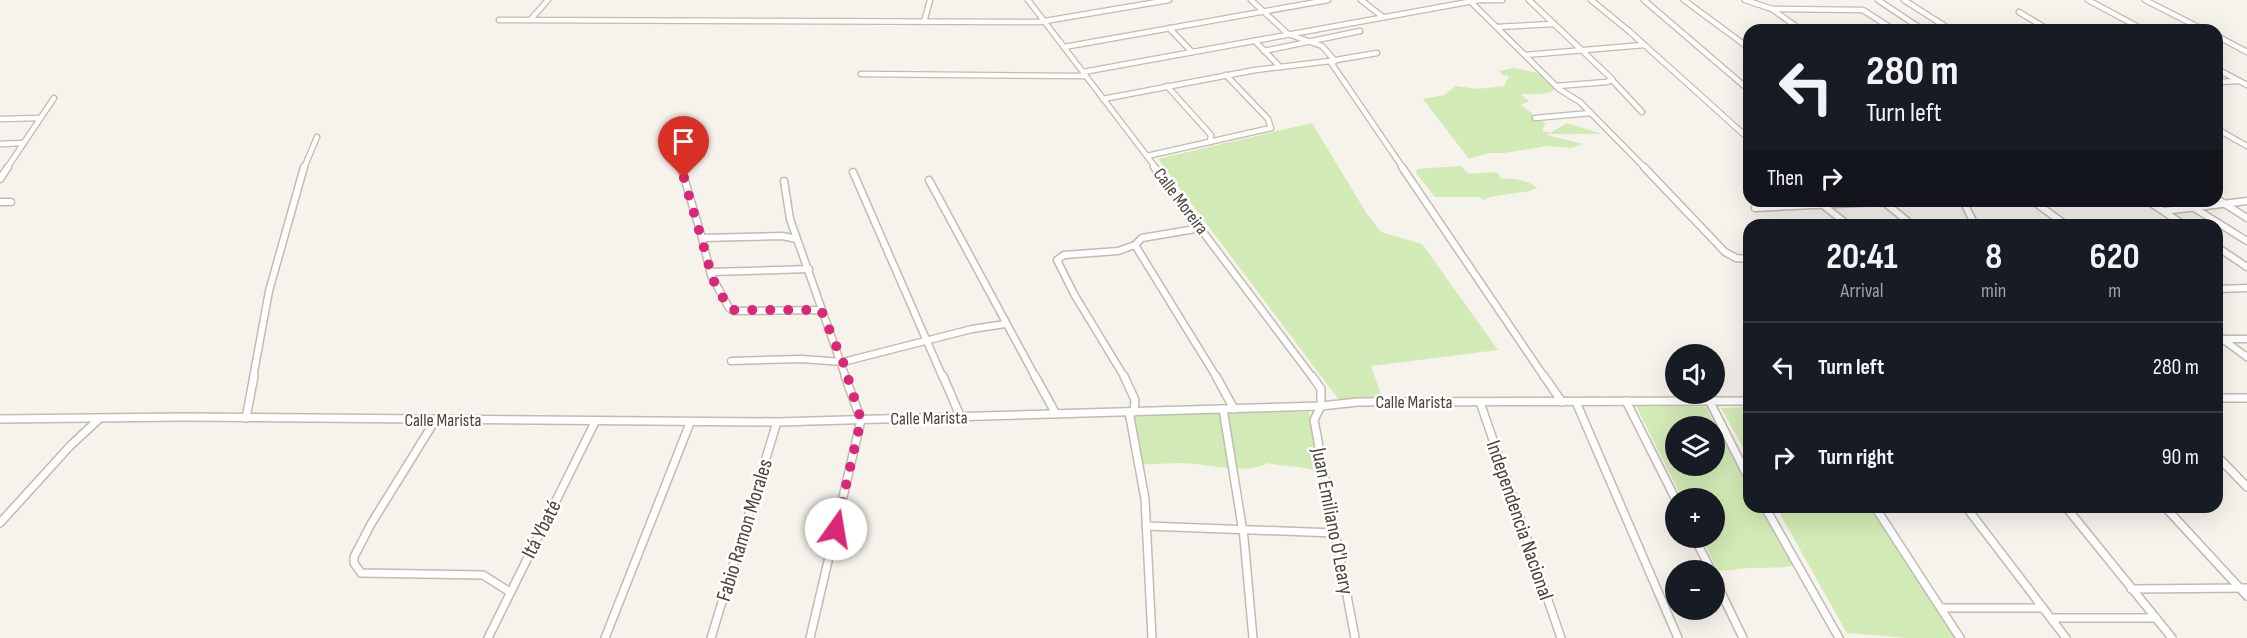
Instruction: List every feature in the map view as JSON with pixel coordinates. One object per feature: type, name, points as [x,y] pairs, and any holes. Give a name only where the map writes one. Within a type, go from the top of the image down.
[{"type":"street","points":[[531,19],[548,0]]},
{"type":"street","points":[[924,22],[930,0]]},
{"type":"street","name":"Calle Moreira","points":[[1028,0],[1304,364],[1321,390],[1321,406]]},
{"type":"street","points":[[499,20],[1045,22],[1168,0]]},
{"type":"street","points":[[1251,0],[1288,34],[1322,46],[1562,402]]},
{"type":"street","points":[[1064,47],[1328,0]]},
{"type":"street","points":[[1361,0],[1383,17]]},
{"type":"street","points":[[861,74],[1084,74],[1479,0],[1502,0]]},
{"type":"street","points":[[1529,0],[1612,77],[1612,80],[1642,112]]},
{"type":"street","points":[[1591,0],[1743,135]]},
{"type":"street","points":[[1644,0],[1743,85]]},
{"type":"street","points":[[1684,0],[1743,44]]},
{"type":"street","points":[[1745,0],[1772,9],[1793,24]]},
{"type":"street","points":[[1878,0],[1914,24]]},
{"type":"street","points":[[1904,0],[1942,24]]},
{"type":"street","points":[[2088,0],[2133,24]]},
{"type":"street","points":[[2145,0],[2192,24]]},
{"type":"street","points":[[1471,2],[1556,86],[1591,113],[1725,252],[1736,258],[1743,259]]},
{"type":"street","points":[[1772,9],[1863,9],[1885,24]]},
{"type":"street","points":[[2019,12],[2039,24]]},
{"type":"street","points":[[1497,27],[1553,24]]},
{"type":"street","points":[[1169,28],[1192,52]]},
{"type":"street","points":[[1264,51],[1360,31]]},
{"type":"street","points":[[2223,39],[2247,52]]},
{"type":"street","points":[[1255,41],[1280,67]]},
{"type":"street","points":[[1525,55],[1583,52],[1644,45]]},
{"type":"street","points":[[1103,99],[1226,75],[1377,53]]},
{"type":"street","points":[[2223,72],[2247,85]]},
{"type":"street","points":[[1147,156],[1271,128],[1268,119],[1226,75]]},
{"type":"street","points":[[1556,86],[1612,80]]},
{"type":"street","points":[[2223,82],[2240,81]]},
{"type":"street","points":[[1167,86],[1211,135],[1212,139],[1209,143]]},
{"type":"street","points":[[0,179],[2,172],[54,98]]},
{"type":"street","points":[[1535,118],[1591,113]]},
{"type":"street","points":[[0,119],[40,118]]},
{"type":"street","points":[[2223,133],[2247,147]]},
{"type":"street","points":[[246,418],[269,291],[306,160],[317,137]]},
{"type":"street","points":[[0,144],[23,143]]},
{"type":"street","points":[[680,162],[711,272],[729,308],[733,310],[821,310]]},
{"type":"street","points":[[853,172],[961,418]]},
{"type":"street","points":[[928,180],[1056,414]]},
{"type":"street","points":[[784,181],[787,207],[797,239],[821,310],[843,362],[861,420],[810,638]]},
{"type":"street","points":[[2225,204],[2247,201]]},
{"type":"street","points":[[0,202],[11,202]]},
{"type":"street","points":[[2225,204],[2247,218]]},
{"type":"street","points":[[1755,208],[1768,207]]},
{"type":"street","points":[[1825,207],[1840,219]]},
{"type":"street","points":[[1891,207],[1905,219]]},
{"type":"street","points":[[2041,207],[2058,219]]},
{"type":"street","points":[[2157,207],[2175,219]]},
{"type":"street","points":[[2163,211],[2186,207]]},
{"type":"street","points":[[2194,207],[2212,219]]},
{"type":"street","points":[[2223,226],[2247,241]]},
{"type":"street","points":[[1152,638],[1145,499],[1132,412],[1135,400],[1131,388],[1074,294],[1057,260],[1064,255],[1118,251],[1135,245],[1142,238],[1149,236],[1201,228]]},
{"type":"street","points":[[702,237],[782,236],[797,239]]},
{"type":"street","points":[[1135,245],[1138,256],[1229,396],[1234,409]]},
{"type":"street","points":[[2223,251],[2247,267]]},
{"type":"street","points":[[711,272],[809,269]]},
{"type":"street","points":[[2223,289],[2247,288]]},
{"type":"street","points":[[731,361],[843,362],[972,329],[1005,324]]},
{"type":"street","points":[[2223,338],[2247,339]]},
{"type":"street","points":[[2223,341],[2247,357]]},
{"type":"street","points":[[2223,398],[2247,398]]},
{"type":"street","points":[[1626,401],[1670,488]]},
{"type":"street","name":"Calle Marista","points":[[0,419],[436,419],[690,423],[961,418],[1321,406],[1358,402],[1665,401]]},
{"type":"street","name":"Calle Marista","points":[[1725,402],[1743,401]]},
{"type":"street","name":"Independencia Nacional","points":[[1480,402],[1561,638]]},
{"type":"street","points":[[1576,402],[1678,638]]},
{"type":"street","points":[[1711,404],[1743,467]]},
{"type":"street","name":"Juan Emiliano O'Leary","points":[[1321,406],[1314,420],[1355,638]]},
{"type":"street","points":[[1223,409],[1225,435],[1243,531],[1253,638]]},
{"type":"street","points":[[0,523],[70,446],[99,418]]},
{"type":"street","points":[[436,419],[371,524],[354,557],[354,563],[361,573],[483,575],[510,592]]},
{"type":"street","name":"Itá Ybaté","points":[[488,638],[595,422]]},
{"type":"street","name":"Fabio Ramon Morales","points":[[711,638],[777,422]]},
{"type":"street","points":[[605,638],[690,423]]},
{"type":"street","points":[[2223,462],[2247,487]]},
{"type":"street","points":[[1768,513],[1839,638]]},
{"type":"street","points":[[1879,513],[1960,638]]},
{"type":"street","points":[[1971,513],[2066,638]]},
{"type":"street","points":[[2071,513],[2172,638]]},
{"type":"street","points":[[2171,513],[2244,588],[2247,596]]},
{"type":"street","points":[[1146,526],[1335,533]]},
{"type":"street","points":[[2132,589],[2244,588]]},
{"type":"street","points":[[1725,601],[1743,638]]},
{"type":"street","points":[[1941,608],[2043,608]]},
{"type":"street","points":[[2051,618],[2156,618]]},
{"type":"green space","points":[[1514,68],[1535,72],[1553,84],[1553,91],[1542,94],[1521,94],[1529,101],[1521,105],[1533,114],[1531,117],[1545,124],[1542,131],[1550,133],[1567,123],[1602,134],[1548,134],[1583,144],[1572,148],[1546,146],[1504,153],[1489,153],[1469,159],[1423,99],[1444,95],[1456,86],[1477,89],[1504,86],[1509,76],[1502,75],[1499,71]]},
{"type":"green space","points":[[1312,123],[1367,214],[1381,232],[1422,244],[1498,350],[1371,366],[1384,403],[1339,400],[1158,159]]},
{"type":"green space","points":[[1461,166],[1469,174],[1494,172],[1499,174],[1501,179],[1520,180],[1537,188],[1483,200],[1479,197],[1435,197],[1416,173],[1417,169]]},
{"type":"green space","points":[[1636,406],[1706,407],[1711,416],[1665,416],[1665,464]]},
{"type":"green space","points":[[1743,407],[1743,447],[1721,408]]},
{"type":"green space","points":[[1309,412],[1321,473],[1310,469],[1268,463],[1239,469],[1184,463],[1136,465],[1131,413]]},
{"type":"green space","points":[[1725,442],[1743,476],[1743,513],[1764,513],[1794,565],[1726,571],[1725,560],[1712,560],[1707,548],[1725,548],[1725,488],[1677,488],[1671,476],[1725,476]]},
{"type":"green space","points":[[1779,513],[1879,513],[1957,638],[1909,638],[1847,633]]},
{"type":"route","points":[[684,178],[699,234],[709,258],[711,275],[722,291],[729,308],[733,310],[821,310],[843,362],[861,420],[836,529]]}]
